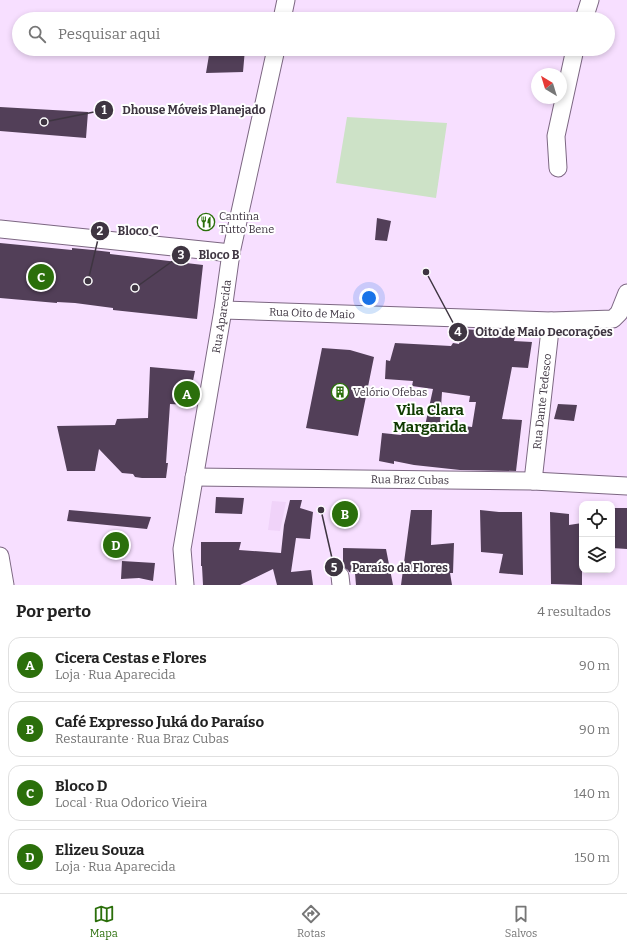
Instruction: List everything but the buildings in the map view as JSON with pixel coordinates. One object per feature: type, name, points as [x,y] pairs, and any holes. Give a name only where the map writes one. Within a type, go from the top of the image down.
[{"type":"street","points":[[283,12],[286,0]]},
{"type":"street","points":[[586,12],[590,0]]},
{"type":"street","name":"Rua Aparecida","points":[[185,585],[182,549],[223,310],[231,253],[274,56]]},
{"type":"street","points":[[558,168],[556,136],[573,56]]},
{"type":"street","points":[[0,229],[231,253]]},
{"type":"street","name":"Rua Oito de Maio","points":[[223,310],[550,321],[613,319],[617,316],[627,293]]},
{"type":"street","name":"Rua Dante Tedesco","points":[[533,481],[550,321]]},
{"type":"street","name":"Rua Braz Cubas","points":[[194,477],[533,481],[627,486]]},
{"type":"street","points":[[0,556],[5,585]]},
{"type":"shaded area","points":[[272,501],[286,502],[280,531],[268,530]]},
{"type":"green space","points":[[347,117],[447,123],[436,198],[336,183]]},
{"type":"place","name":"Dhouse Móveis Planejado","points":[[44,122]]},
{"type":"place","name":"Cantina Tutto Bene","points":[[206,222]]},
{"type":"place","name":"Oito de Maio Decorações","points":[[426,272]]},
{"type":"place","name":"Bloco D","points":[[41,277]]},
{"type":"place","name":"Bloco C","points":[[88,281]]},
{"type":"place","name":"Bloco B","points":[[135,288]]},
{"type":"place","name":"Velório Ofebas","points":[[340,392]]},
{"type":"place","name":"Cicera Cestas e Flores","points":[[187,394]]},
{"type":"place","name":"Paraíso da Flores","points":[[321,510]]},
{"type":"place","name":"Café Expresso Juká do Paraíso","points":[[345,514]]},
{"type":"place","name":"Elizeu Souza","points":[[116,545]]},
{"type":"district","name":"Vila Clara Margarida","points":[[430,418]]}]
